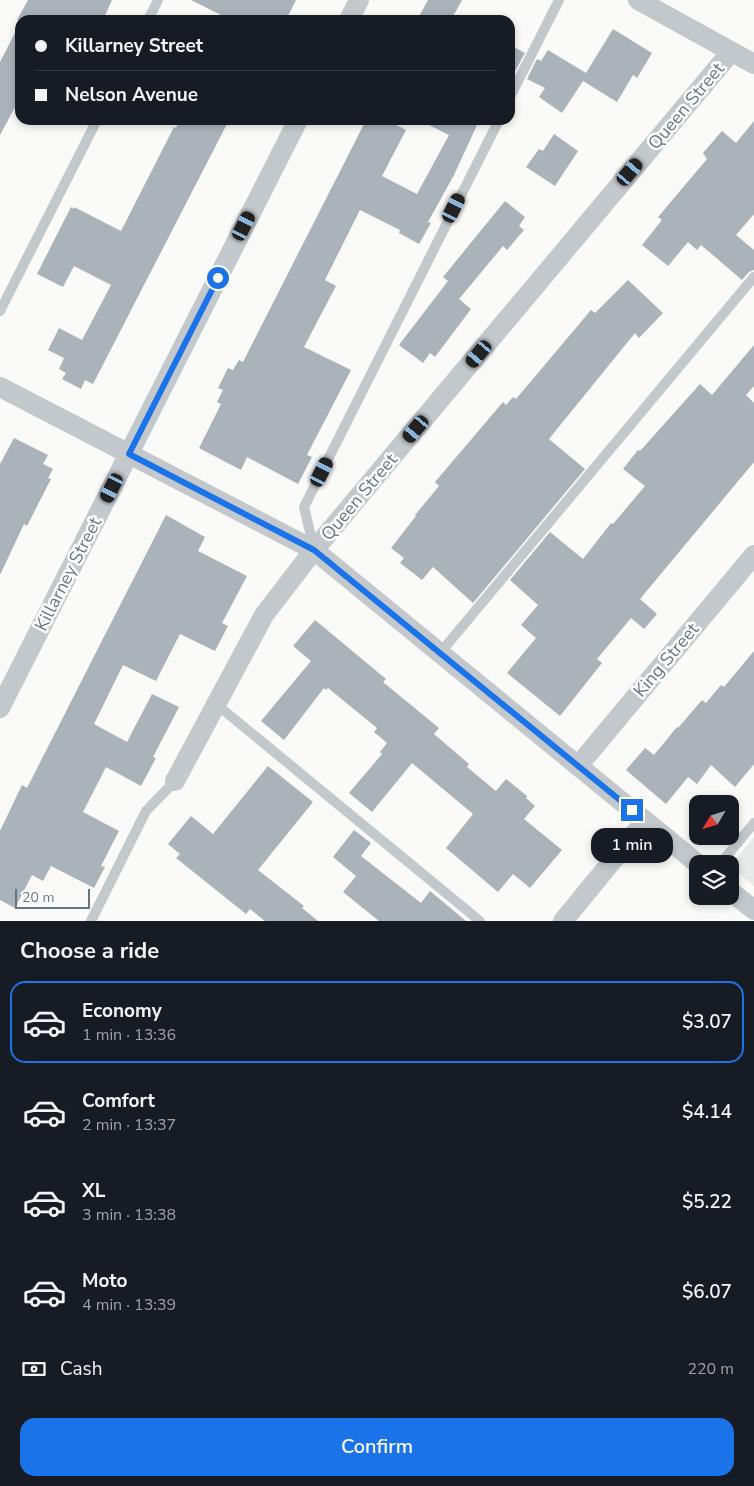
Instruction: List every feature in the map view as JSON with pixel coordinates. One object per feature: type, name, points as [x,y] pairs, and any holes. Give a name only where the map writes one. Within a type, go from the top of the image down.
[{"type":"street","points":[[352,15],[359,0]]},
{"type":"street","points":[[638,0],[754,64]]},
{"type":"street","name":"Queen Street","points":[[175,781],[264,616],[314,550],[732,52]]},
{"type":"street","name":"Killarney Street","points":[[0,708],[295,125]]},
{"type":"street","points":[[0,387],[314,550],[689,857]]},
{"type":"street","name":"King Street","points":[[578,766],[754,555]]},
{"type":"street","points":[[563,921],[645,821]]},
{"type":"street","points":[[739,898],[754,910]]},
{"type":"lane","points":[[150,15],[158,0]]},
{"type":"lane","points":[[515,88],[559,0]]},
{"type":"lane","points":[[0,311],[94,125]]},
{"type":"lane","points":[[314,550],[304,507],[496,125]]},
{"type":"lane","points":[[440,653],[754,277]]},
{"type":"lane","points":[[216,704],[480,921]]},
{"type":"lane","points":[[91,921],[146,810],[175,781]]},
{"type":"lane","points":[[727,855],[754,822]]},
{"type":"shaded area","points":[[754,837],[754,886],[739,874],[739,855]]},
{"type":"building","points":[[28,0],[112,0],[105,15],[20,15]]},
{"type":"building","points":[[191,0],[296,0],[288,15],[221,15]]},
{"type":"building","points":[[428,0],[462,0],[454,15],[420,15]]},
{"type":"building","points":[[613,29],[652,53],[637,78],[633,75],[617,102],[583,81],[562,113],[539,97],[545,88],[527,79],[537,59],[541,61],[548,50],[586,73]]},
{"type":"building","points":[[15,33],[15,107],[0,135],[0,62]]},
{"type":"building","points":[[515,48],[525,53],[515,71]]},
{"type":"building","points":[[754,121],[754,214],[736,235],[754,250],[754,270],[749,272],[742,280],[701,245],[697,250],[688,242],[668,266],[642,245],[662,220],[658,217],[707,159],[703,153],[722,131],[736,143]]},
{"type":"building","points":[[178,125],[226,125],[93,384],[85,380],[81,389],[62,379],[66,373],[59,369],[64,358],[48,350],[59,328],[82,340],[111,285],[74,266],[63,287],[37,274],[71,207],[121,231],[174,127],[176,128]]},
{"type":"building","points":[[363,125],[396,125],[406,130],[382,176],[417,194],[449,135],[429,125],[477,125],[454,175],[428,222],[431,223],[419,244],[399,233],[400,230],[360,210],[325,280],[336,286],[304,347],[351,370],[307,455],[312,457],[298,484],[247,457],[241,470],[199,448],[221,404],[217,402],[223,390],[218,388],[228,368],[233,370],[239,360],[243,362]]},
{"type":"building","points":[[554,134],[578,151],[555,186],[526,167],[539,149],[543,151]]},
{"type":"building","points":[[505,201],[525,217],[519,226],[524,230],[507,250],[503,246],[459,299],[471,309],[435,357],[430,353],[423,363],[399,345],[448,281],[443,277]]},
{"type":"building","points":[[628,280],[663,313],[639,338],[635,333],[549,439],[585,469],[473,603],[433,567],[422,580],[400,563],[404,558],[391,548],[439,486],[435,482],[503,402],[506,405],[513,397],[516,399],[591,310],[595,313]]},
{"type":"building","points":[[754,345],[754,386],[746,395],[754,403],[754,462],[640,599],[657,614],[644,629],[631,618],[597,659],[602,663],[560,716],[507,673],[536,638],[521,625],[538,605],[510,580],[550,532],[583,559],[611,523],[613,524],[645,486],[623,469],[638,450],[640,451],[700,384],[712,395]]},
{"type":"building","points":[[14,438],[48,455],[43,464],[53,469],[48,478],[51,479],[27,526],[24,524],[0,575],[0,464]]},
{"type":"building","points":[[166,515],[205,537],[198,551],[247,576],[222,623],[228,626],[215,651],[180,634],[156,681],[123,665],[94,724],[127,742],[152,694],[179,707],[153,757],[156,758],[141,786],[106,767],[83,812],[119,831],[101,866],[105,867],[94,888],[51,866],[43,881],[32,875],[15,908],[0,900],[0,831],[22,785],[27,788]]},
{"type":"building","points":[[315,620],[386,679],[383,682],[439,728],[434,734],[469,764],[467,767],[496,791],[506,779],[527,796],[526,798],[535,806],[524,819],[562,850],[530,888],[513,874],[498,892],[446,848],[473,814],[412,763],[372,812],[349,793],[382,754],[380,752],[387,743],[374,732],[377,728],[328,688],[326,690],[324,688],[284,740],[261,721],[311,661],[293,646]]},
{"type":"building","points":[[754,651],[754,764],[735,787],[711,765],[697,784],[688,777],[666,804],[626,770],[645,748],[654,755],[702,700],[706,703],[721,685],[724,687]]},
{"type":"building","points":[[268,766],[313,802],[258,870],[304,906],[302,908],[318,921],[265,921],[250,909],[246,914],[176,858],[180,854],[168,844],[191,816],[213,834]]},
{"type":"building","points":[[354,830],[371,843],[361,856],[421,903],[430,891],[466,921],[379,921],[343,892],[356,876],[333,857]]},
{"type":"route","points":[[218,278],[129,454],[314,550],[632,810]]}]
